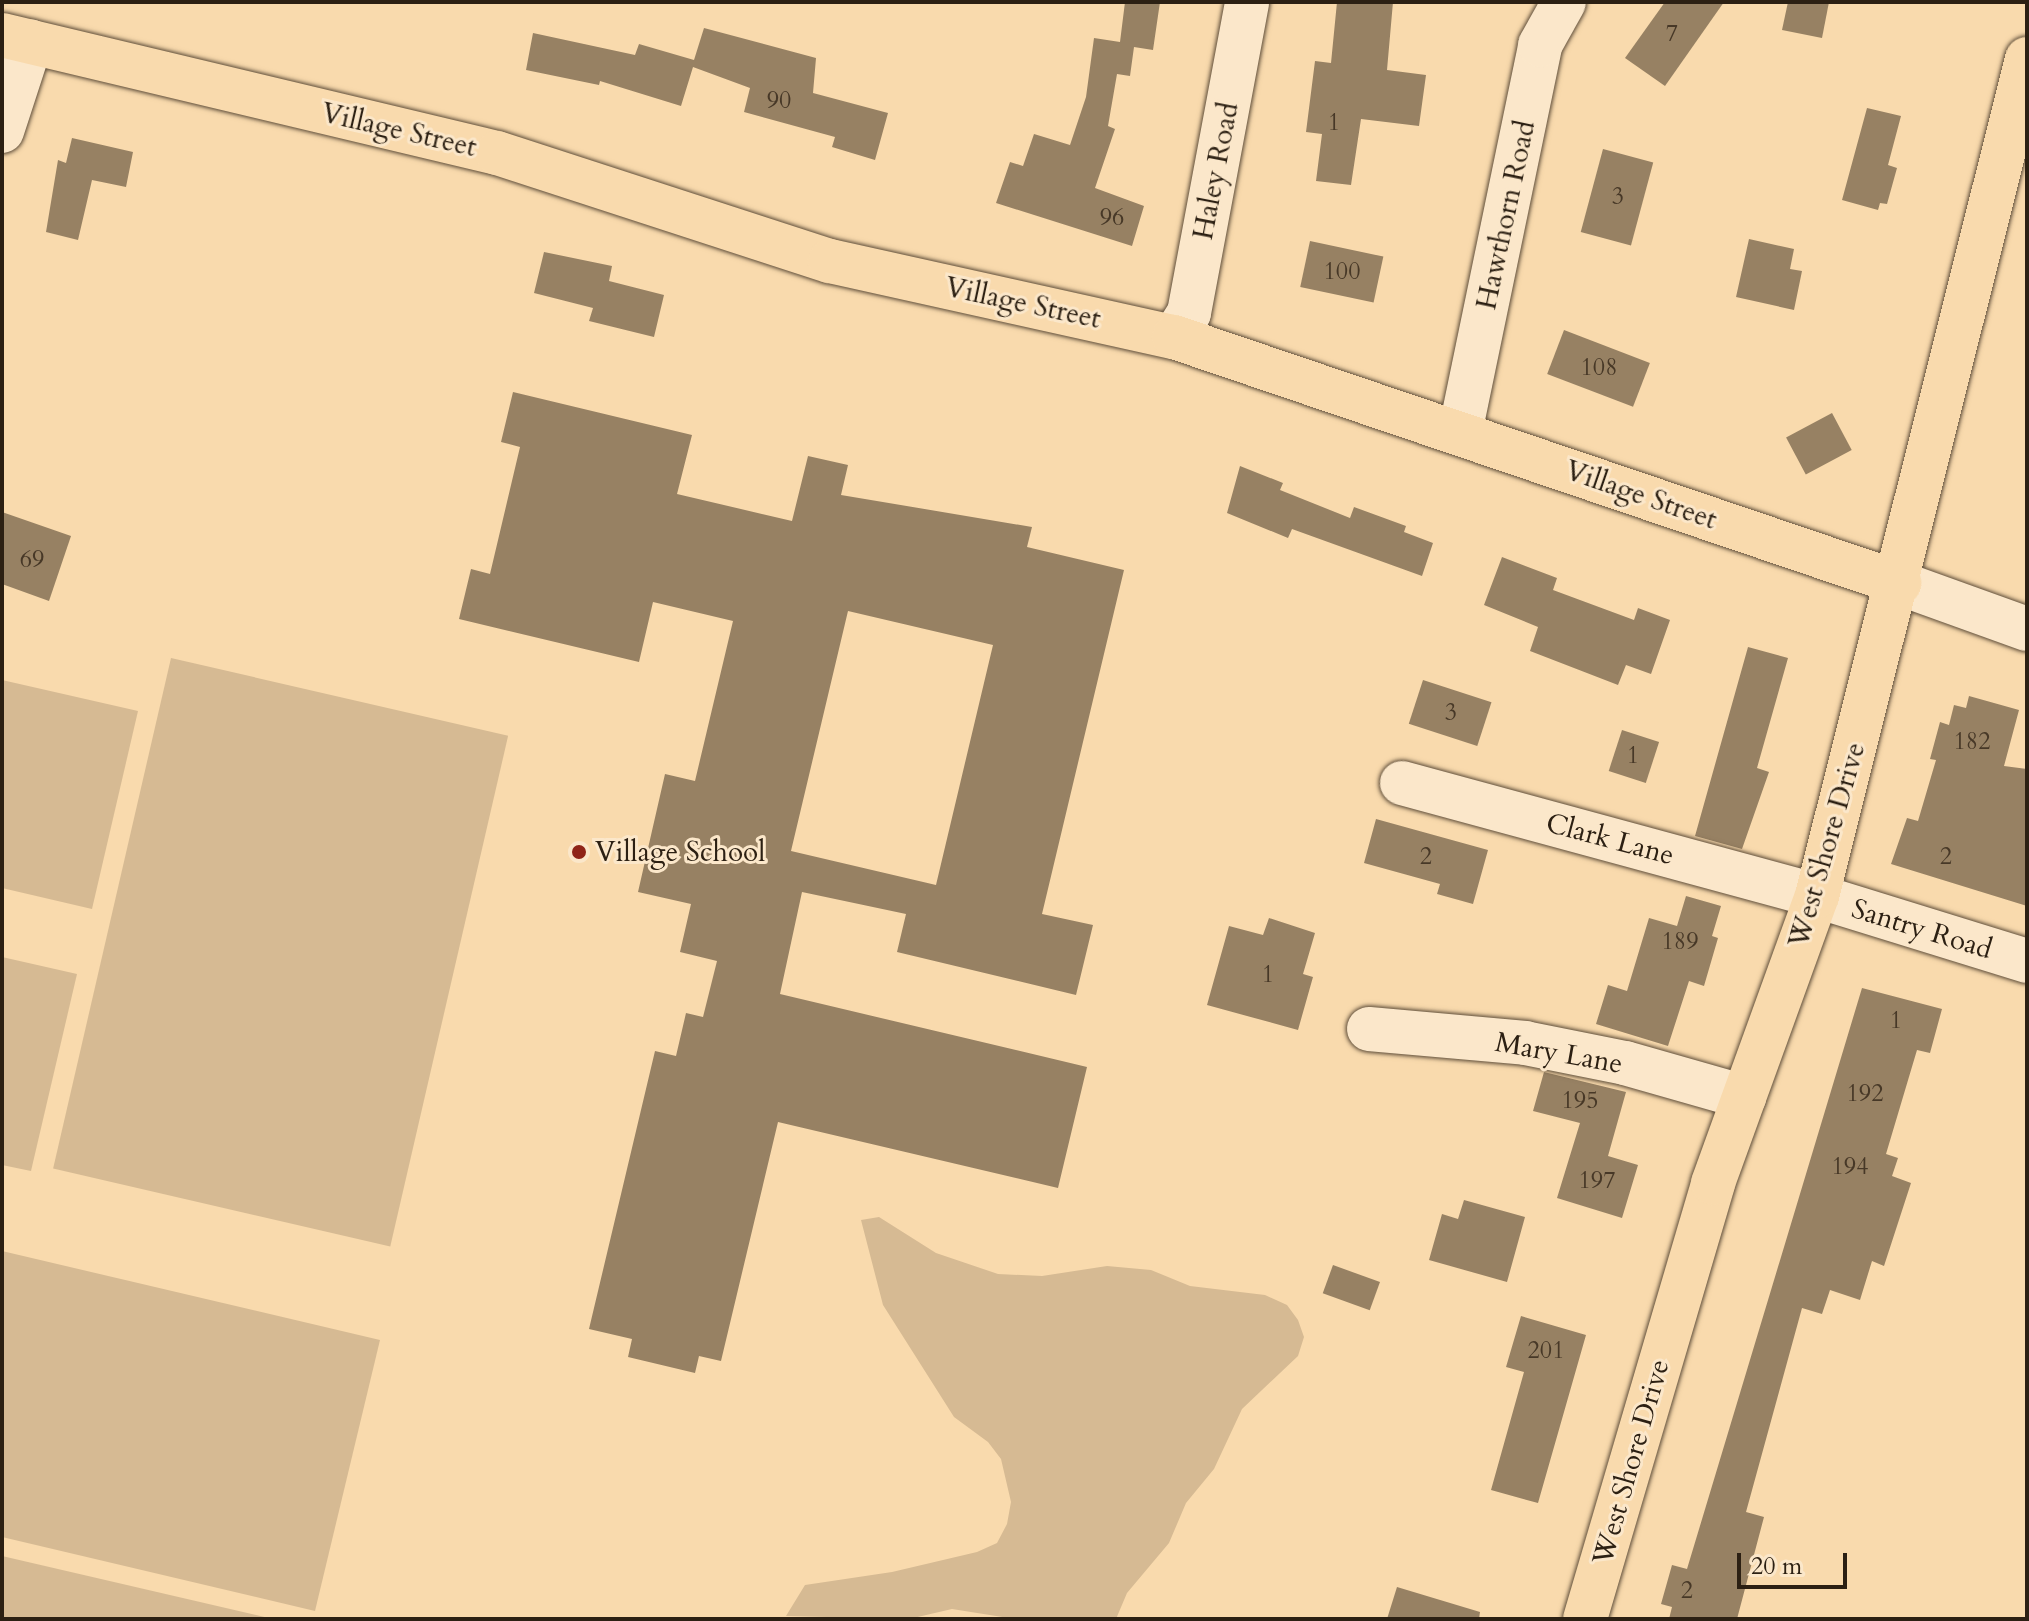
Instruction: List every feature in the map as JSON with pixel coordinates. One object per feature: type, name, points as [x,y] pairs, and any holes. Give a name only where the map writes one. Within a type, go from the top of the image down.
[{"type":"main road","name":"Village Street","points":[[17,39],[497,153],[830,261],[1174,337],[1899,583]]},
{"type":"main road","name":"West Shore Drive","points":[[1585,1619],[1713,1183],[1817,896],[1899,583],[2027,59]]},
{"type":"street","name":"Haley Road","points":[[1174,337],[1189,313],[1247,2]]},
{"type":"street","name":"Hawthorn Road","points":[[1460,433],[1540,45],[1564,2]]},
{"type":"street","points":[[2,131],[17,39]]},
{"type":"street","name":"Village Street","points":[[1899,583],[2027,629]]},
{"type":"street","name":"Clark Lane","points":[[1402,783],[1817,896]]},
{"type":"street","name":"Santry Road","points":[[1817,896],[2027,961]]},
{"type":"street","name":"Mary Lane","points":[[1369,1029],[1525,1043],[1625,1063],[1744,1097]]},
{"type":"shaded area","points":[[171,658],[508,736],[390,1246],[53,1169]]},
{"type":"shaded area","points":[[2,680],[138,711],[92,909],[2,888]]},
{"type":"shaded area","points":[[2,957],[77,974],[31,1171],[2,1165]]},
{"type":"shaded area","points":[[879,1217],[936,1253],[998,1274],[1042,1276],[1107,1266],[1151,1270],[1190,1286],[1265,1295],[1287,1305],[1298,1320],[1304,1337],[1298,1356],[1242,1409],[1214,1469],[1186,1503],[1169,1543],[1127,1593],[1116,1619],[1015,1619],[952,1609],[909,1619],[786,1616],[805,1585],[892,1572],[977,1552],[997,1543],[1007,1524],[1011,1502],[1001,1459],[988,1442],[954,1417],[883,1305],[861,1220]]},
{"type":"shaded area","points":[[2,1251],[380,1340],[315,1611],[2,1537]]},
{"type":"shaded area","points":[[2,1556],[273,1619],[2,1619]]},
{"type":"building","points":[[1125,2],[1160,2],[1153,50],[1134,47],[1130,76],[1117,74],[1108,126],[1115,129],[1095,188],[1144,206],[1132,246],[996,203],[1010,162],[1023,166],[1034,134],[1070,145],[1086,97],[1094,38],[1120,42]]},
{"type":"building","points":[[1337,2],[1393,2],[1387,70],[1426,75],[1419,126],[1361,119],[1351,185],[1316,181],[1322,134],[1306,132],[1315,61],[1331,63]]},
{"type":"building","points":[[1665,2],[1724,2],[1665,86],[1625,58]]},
{"type":"building","points":[[1788,2],[1829,2],[1822,38],[1782,30]]},
{"type":"building","points":[[704,28],[816,58],[813,93],[888,113],[875,160],[832,147],[835,137],[744,112],[750,88],[693,67],[681,106],[600,81],[599,85],[526,70],[533,33],[635,55],[639,44],[694,60]]},
{"type":"building","points":[[1867,108],[1901,116],[1888,165],[1897,168],[1887,204],[1880,203],[1878,210],[1842,200]]},
{"type":"building","points":[[72,138],[133,152],[126,187],[92,180],[78,240],[46,232],[58,160],[66,163]]},
{"type":"building","points":[[1603,149],[1653,162],[1631,246],[1581,232]]},
{"type":"building","points":[[1749,239],[1794,249],[1790,269],[1802,271],[1794,310],[1736,297]]},
{"type":"building","points":[[1310,241],[1383,257],[1374,303],[1300,287]]},
{"type":"building","points":[[544,252],[612,266],[609,281],[664,295],[654,337],[589,321],[593,308],[534,293]]},
{"type":"building","points":[[1564,330],[1650,363],[1633,407],[1547,374]]},
{"type":"building","points":[[513,392],[692,435],[677,494],[792,521],[808,456],[848,465],[841,495],[1032,527],[1027,547],[1124,570],[1042,914],[1093,925],[1076,995],[897,952],[906,914],[802,892],[780,994],[1087,1067],[1058,1188],[778,1122],[721,1361],[699,1356],[695,1373],[628,1357],[632,1339],[589,1329],[655,1051],[676,1056],[686,1013],[703,1017],[717,961],[680,952],[691,904],[638,892],[665,774],[695,781],[733,621],[653,602],[639,662],[459,619],[471,569],[490,574],[520,447],[501,442]],"holes":[[[848,611],[993,645],[936,885],[791,851]]]},
{"type":"building","points":[[1832,413],[1852,450],[1806,474],[1786,437]]},
{"type":"building","points":[[1240,466],[1283,483],[1280,490],[1350,518],[1354,507],[1406,526],[1404,532],[1433,543],[1422,576],[1292,529],[1288,538],[1227,513]]},
{"type":"building","points":[[2,512],[71,536],[49,601],[2,584]]},
{"type":"building","points":[[1502,557],[1557,578],[1553,590],[1634,620],[1638,608],[1670,620],[1651,674],[1626,665],[1618,685],[1530,651],[1538,627],[1484,605]]},
{"type":"building","points":[[1748,647],[1788,658],[1757,768],[1769,772],[1742,849],[1695,836]]},
{"type":"building","points":[[1423,680],[1491,702],[1477,746],[1409,724]]},
{"type":"building","points":[[1969,696],[2019,710],[2004,766],[2027,769],[2027,906],[1891,864],[1907,818],[1918,821],[1936,760],[1930,759],[1940,722],[1949,725],[1954,705],[1966,708]]},
{"type":"building","points":[[1622,730],[1659,742],[1646,783],[1609,771]]},
{"type":"building","points":[[1376,819],[1488,850],[1473,904],[1437,894],[1440,884],[1364,863]]},
{"type":"building","points":[[1686,896],[1721,906],[1712,936],[1718,938],[1704,986],[1689,981],[1668,1046],[1596,1024],[1608,985],[1627,991],[1649,918],[1677,926]]},
{"type":"building","points":[[1269,918],[1315,933],[1303,974],[1313,977],[1298,1030],[1207,1005],[1229,926],[1263,935]]},
{"type":"building","points":[[1862,988],[1942,1009],[1930,1053],[1917,1050],[1886,1154],[1898,1158],[1892,1176],[1911,1183],[1884,1266],[1872,1261],[1860,1300],[1830,1290],[1822,1314],[1802,1308],[1746,1512],[1764,1517],[1737,1619],[1669,1619],[1672,1607],[1661,1604],[1672,1565],[1687,1569]]},
{"type":"building","points":[[1544,1072],[1626,1092],[1608,1156],[1638,1165],[1622,1218],[1557,1198],[1580,1123],[1533,1111]]},
{"type":"building","points":[[1464,1200],[1525,1217],[1507,1282],[1429,1260],[1442,1214],[1458,1219]]},
{"type":"building","points":[[1333,1265],[1380,1282],[1370,1310],[1323,1293]]},
{"type":"building","points":[[1521,1316],[1586,1335],[1538,1503],[1491,1490],[1524,1372],[1506,1367]]},
{"type":"building","points":[[1397,1587],[1480,1612],[1479,1619],[1387,1619]]},
{"type":"place","name":"Village School","points":[[579,852]]}]
